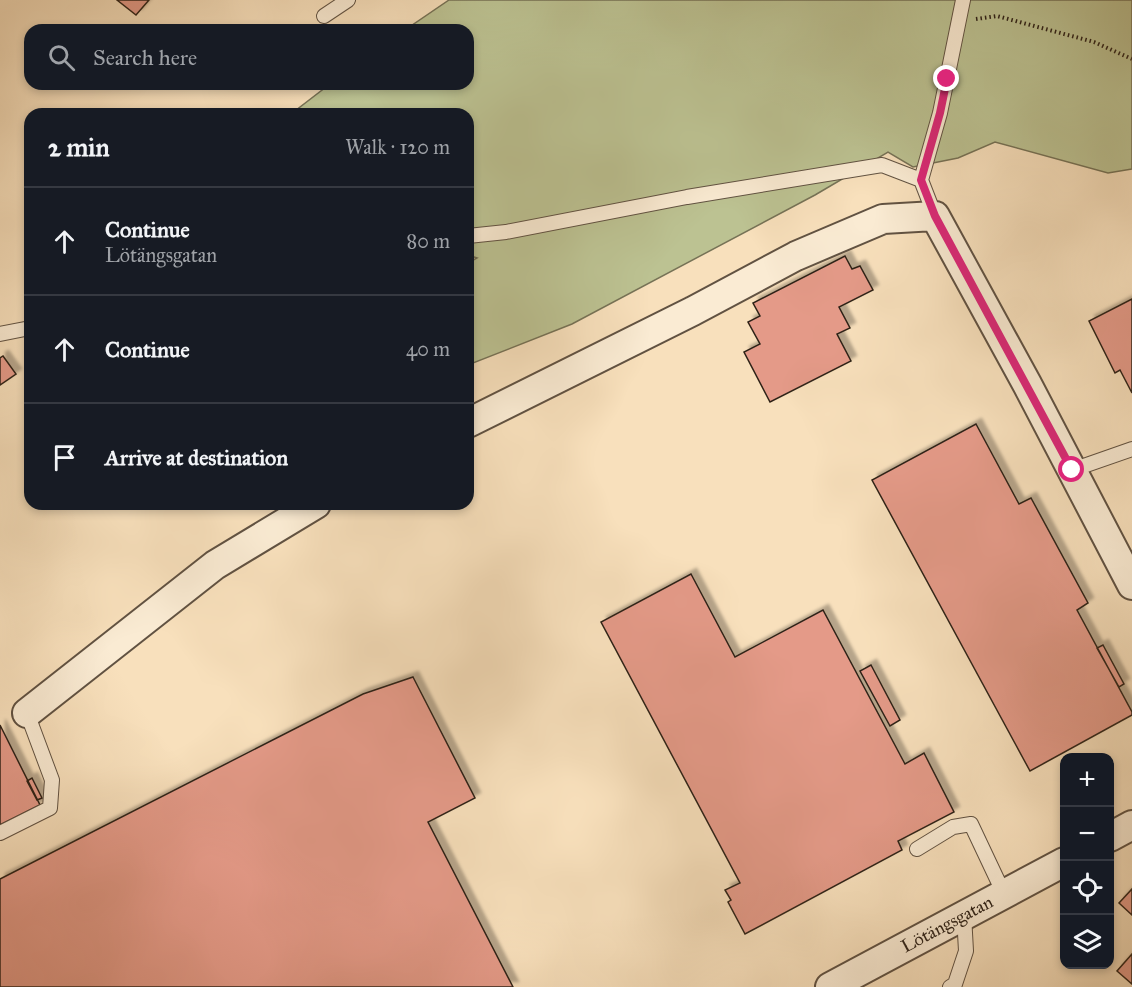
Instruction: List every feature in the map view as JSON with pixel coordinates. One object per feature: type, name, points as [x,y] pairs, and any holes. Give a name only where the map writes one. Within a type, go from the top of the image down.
[{"type":"street","points":[[474,420],[693,311],[796,256],[883,219],[935,216],[1132,585]]},
{"type":"street","points":[[27,713],[215,565],[306,510]]},
{"type":"street","points":[[1114,835],[1132,825]]},
{"type":"street","name":"Lötängsgatan","points":[[830,987],[1060,864]]},
{"type":"lane","points":[[324,16],[348,0]]},
{"type":"lane","points":[[935,216],[921,180],[940,113],[963,0]]},
{"type":"lane","points":[[474,235],[506,232],[687,197],[882,165],[921,180]]},
{"type":"lane","points":[[0,334],[24,329]]},
{"type":"lane","points":[[1072,470],[1132,449]]},
{"type":"lane","points":[[0,833],[50,808],[52,780],[27,713]]},
{"type":"lane","points":[[916,849],[952,826],[971,824],[1004,894]]},
{"type":"lane","points":[[950,987],[955,984],[966,951],[964,915]]},
{"type":"path","points":[[956,37],[970,20],[997,16],[1094,42],[1132,58]]},
{"type":"green space","points":[[449,0],[1132,0],[1132,169],[1108,173],[995,142],[958,158],[913,167],[888,152],[815,195],[572,324],[474,363],[474,260],[477,258],[474,257],[474,108],[299,108],[322,90],[474,90],[474,24],[414,24]]},
{"type":"building","points":[[117,0],[149,0],[136,15]]},
{"type":"building","points":[[845,256],[852,269],[860,266],[873,290],[839,307],[850,328],[837,334],[851,361],[770,402],[744,352],[760,344],[748,322],[760,316],[753,303]]},
{"type":"building","points":[[1132,299],[1132,393],[1120,370],[1115,373],[1089,321]]},
{"type":"building","points":[[3,356],[16,374],[0,385],[0,358]]},
{"type":"building","points":[[976,424],[1019,504],[1031,498],[1088,603],[1077,610],[1132,715],[1030,771],[872,480]]},
{"type":"building","points":[[691,574],[735,657],[823,610],[905,764],[924,753],[954,812],[898,841],[902,850],[745,934],[728,902],[731,900],[725,890],[740,883],[601,622]]},
{"type":"building","points":[[1103,645],[1124,684],[1119,687],[1097,648]]},
{"type":"building","points":[[871,665],[900,720],[890,726],[860,671]]},
{"type":"building","points":[[413,677],[475,798],[428,822],[513,987],[0,987],[0,879],[363,694]]},
{"type":"building","points":[[0,725],[40,805],[0,825]]},
{"type":"building","points":[[32,778],[42,798],[37,800],[27,781]]},
{"type":"building","points":[[1132,889],[1132,915],[1119,903]]},
{"type":"building","points":[[1132,954],[1132,984],[1117,971]]},
{"type":"route","points":[[947,79],[921,180],[935,216],[1072,470]]}]
